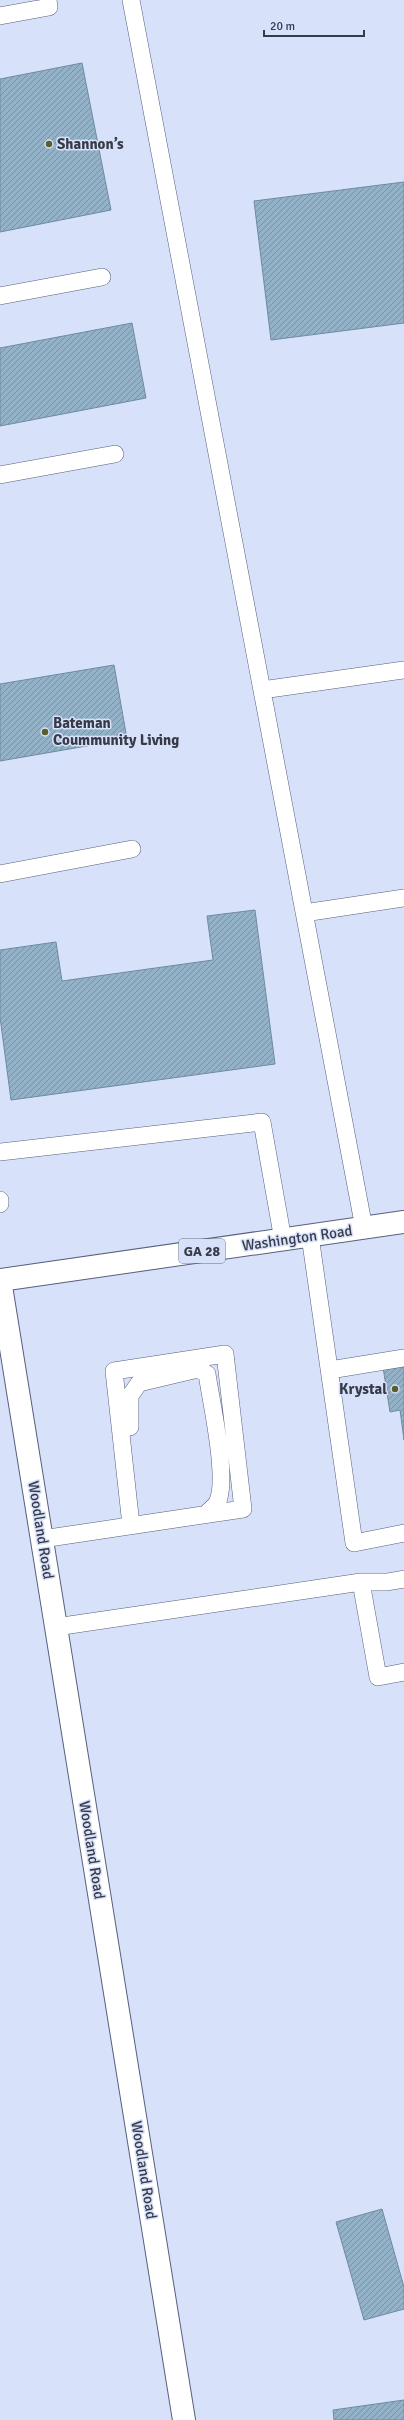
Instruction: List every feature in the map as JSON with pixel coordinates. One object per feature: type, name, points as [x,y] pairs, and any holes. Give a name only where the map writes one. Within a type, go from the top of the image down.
[{"type":"street","name":"Washington Road","points":[[0,1280],[404,1222]]},
{"type":"street","name":"Woodland Road","points":[[0,1280],[184,2420]]},
{"type":"lane","points":[[0,16],[49,7],[48,0]]},
{"type":"lane","points":[[131,0],[364,1228]]},
{"type":"lane","points":[[0,296],[102,277]]},
{"type":"lane","points":[[0,475],[115,454]]},
{"type":"lane","points":[[262,690],[404,670]]},
{"type":"lane","points":[[0,874],[132,849]]},
{"type":"lane","points":[[304,913],[404,898]]},
{"type":"lane","points":[[0,1152],[262,1122],[282,1240]]},
{"type":"lane","points":[[310,1236],[354,1543],[404,1532]]},
{"type":"lane","points":[[42,1539],[130,1518],[206,1514],[243,1509],[225,1354],[114,1371],[130,1518]]},
{"type":"lane","points":[[330,1370],[404,1358]]},
{"type":"lane","points":[[130,1518],[140,1499],[129,1421],[130,1396],[139,1382],[198,1369],[207,1374],[218,1445],[221,1487],[217,1502],[206,1514]]},
{"type":"lane","points":[[56,1627],[361,1582],[387,1582],[404,1579]]},
{"type":"lane","points":[[361,1582],[378,1677],[404,1672]]},
{"type":"building","name":"Shannon’s","points":[[82,63],[111,210],[0,232],[0,79]]},
{"type":"building","points":[[404,182],[404,323],[271,340],[254,201]]},
{"type":"building","points":[[132,323],[146,398],[0,426],[0,348]]},
{"type":"building","points":[[114,665],[127,739],[0,761],[0,684]]},
{"type":"building","points":[[255,910],[275,1064],[11,1100],[0,1017],[0,950],[56,942],[62,981],[213,960],[207,916]]},
{"type":"building","name":"Krystal","points":[[404,1364],[404,1440],[400,1410],[390,1412],[383,1367]]},
{"type":"building","points":[[382,2209],[404,2287],[404,2309],[364,2320],[336,2222]]},
{"type":"building","points":[[404,2400],[404,2420],[334,2420],[333,2410]]},
{"type":"place","name":"Shannon’s","points":[[49,144]]},
{"type":"place","name":"Bateman Coummunity Living","points":[[45,732]]},
{"type":"place","name":"Krystal","points":[[395,1389]]}]
